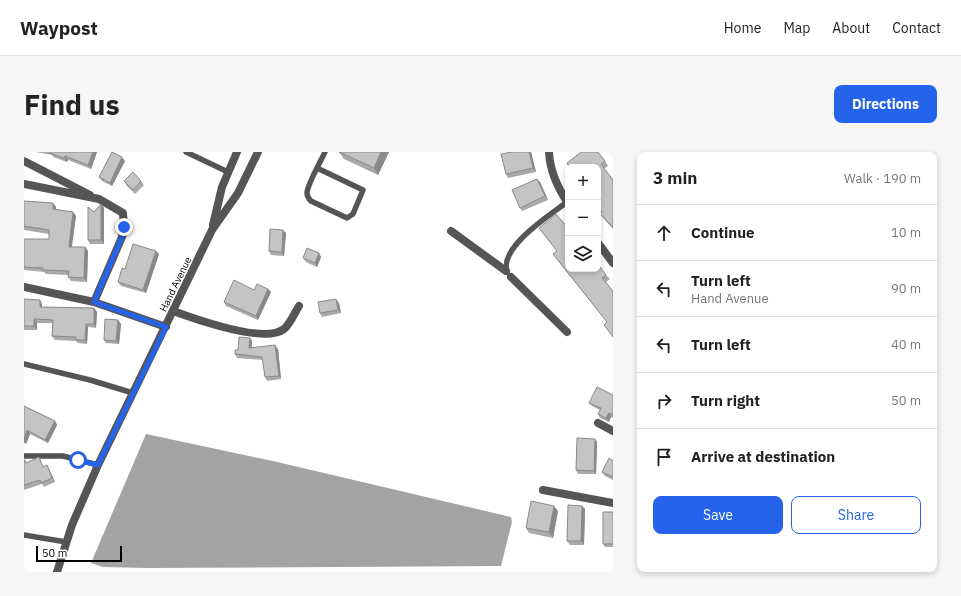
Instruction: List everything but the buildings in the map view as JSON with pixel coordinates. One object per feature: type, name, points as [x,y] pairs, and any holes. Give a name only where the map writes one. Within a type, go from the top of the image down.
[{"type":"street","name":"Hand Avenue","points":[[212,230],[222,187],[237,152]]},
{"type":"street","name":"Hand Avenue","points":[[57,572],[66,542],[98,465],[212,230],[238,193],[258,152]]},
{"type":"street","points":[[549,152],[550,166],[559,190],[566,200]]},
{"type":"street","points":[[24,161],[123,213],[124,227],[122,237],[94,302]]},
{"type":"street","points":[[24,184],[100,200]]},
{"type":"street","points":[[451,232],[508,274],[567,332]]},
{"type":"street","points":[[601,247],[613,263]]},
{"type":"street","points":[[24,287],[94,302],[166,327]]},
{"type":"street","points":[[173,312],[216,326],[258,335],[271,335],[284,329],[298,306]]},
{"type":"street","points":[[598,423],[613,431]]},
{"type":"street","points":[[543,490],[613,503]]},
{"type":"lane","points":[[186,152],[228,172]]},
{"type":"lane","points":[[317,168],[364,190],[353,214],[347,218],[340,216],[308,198],[307,192],[317,168],[325,152]]},
{"type":"lane","points":[[508,274],[508,254],[524,235],[565,204]]},
{"type":"lane","points":[[24,364],[90,380],[133,393]]},
{"type":"lane","points":[[24,456],[63,456],[98,465]]},
{"type":"lane","points":[[24,535],[66,542]]},
{"type":"shaded area","points":[[146,434],[273,461],[511,517],[512,522],[501,566],[147,568],[103,567],[91,563]]},
{"type":"route","points":[[78,460],[98,465],[166,327],[94,302],[122,237],[124,227]]}]
